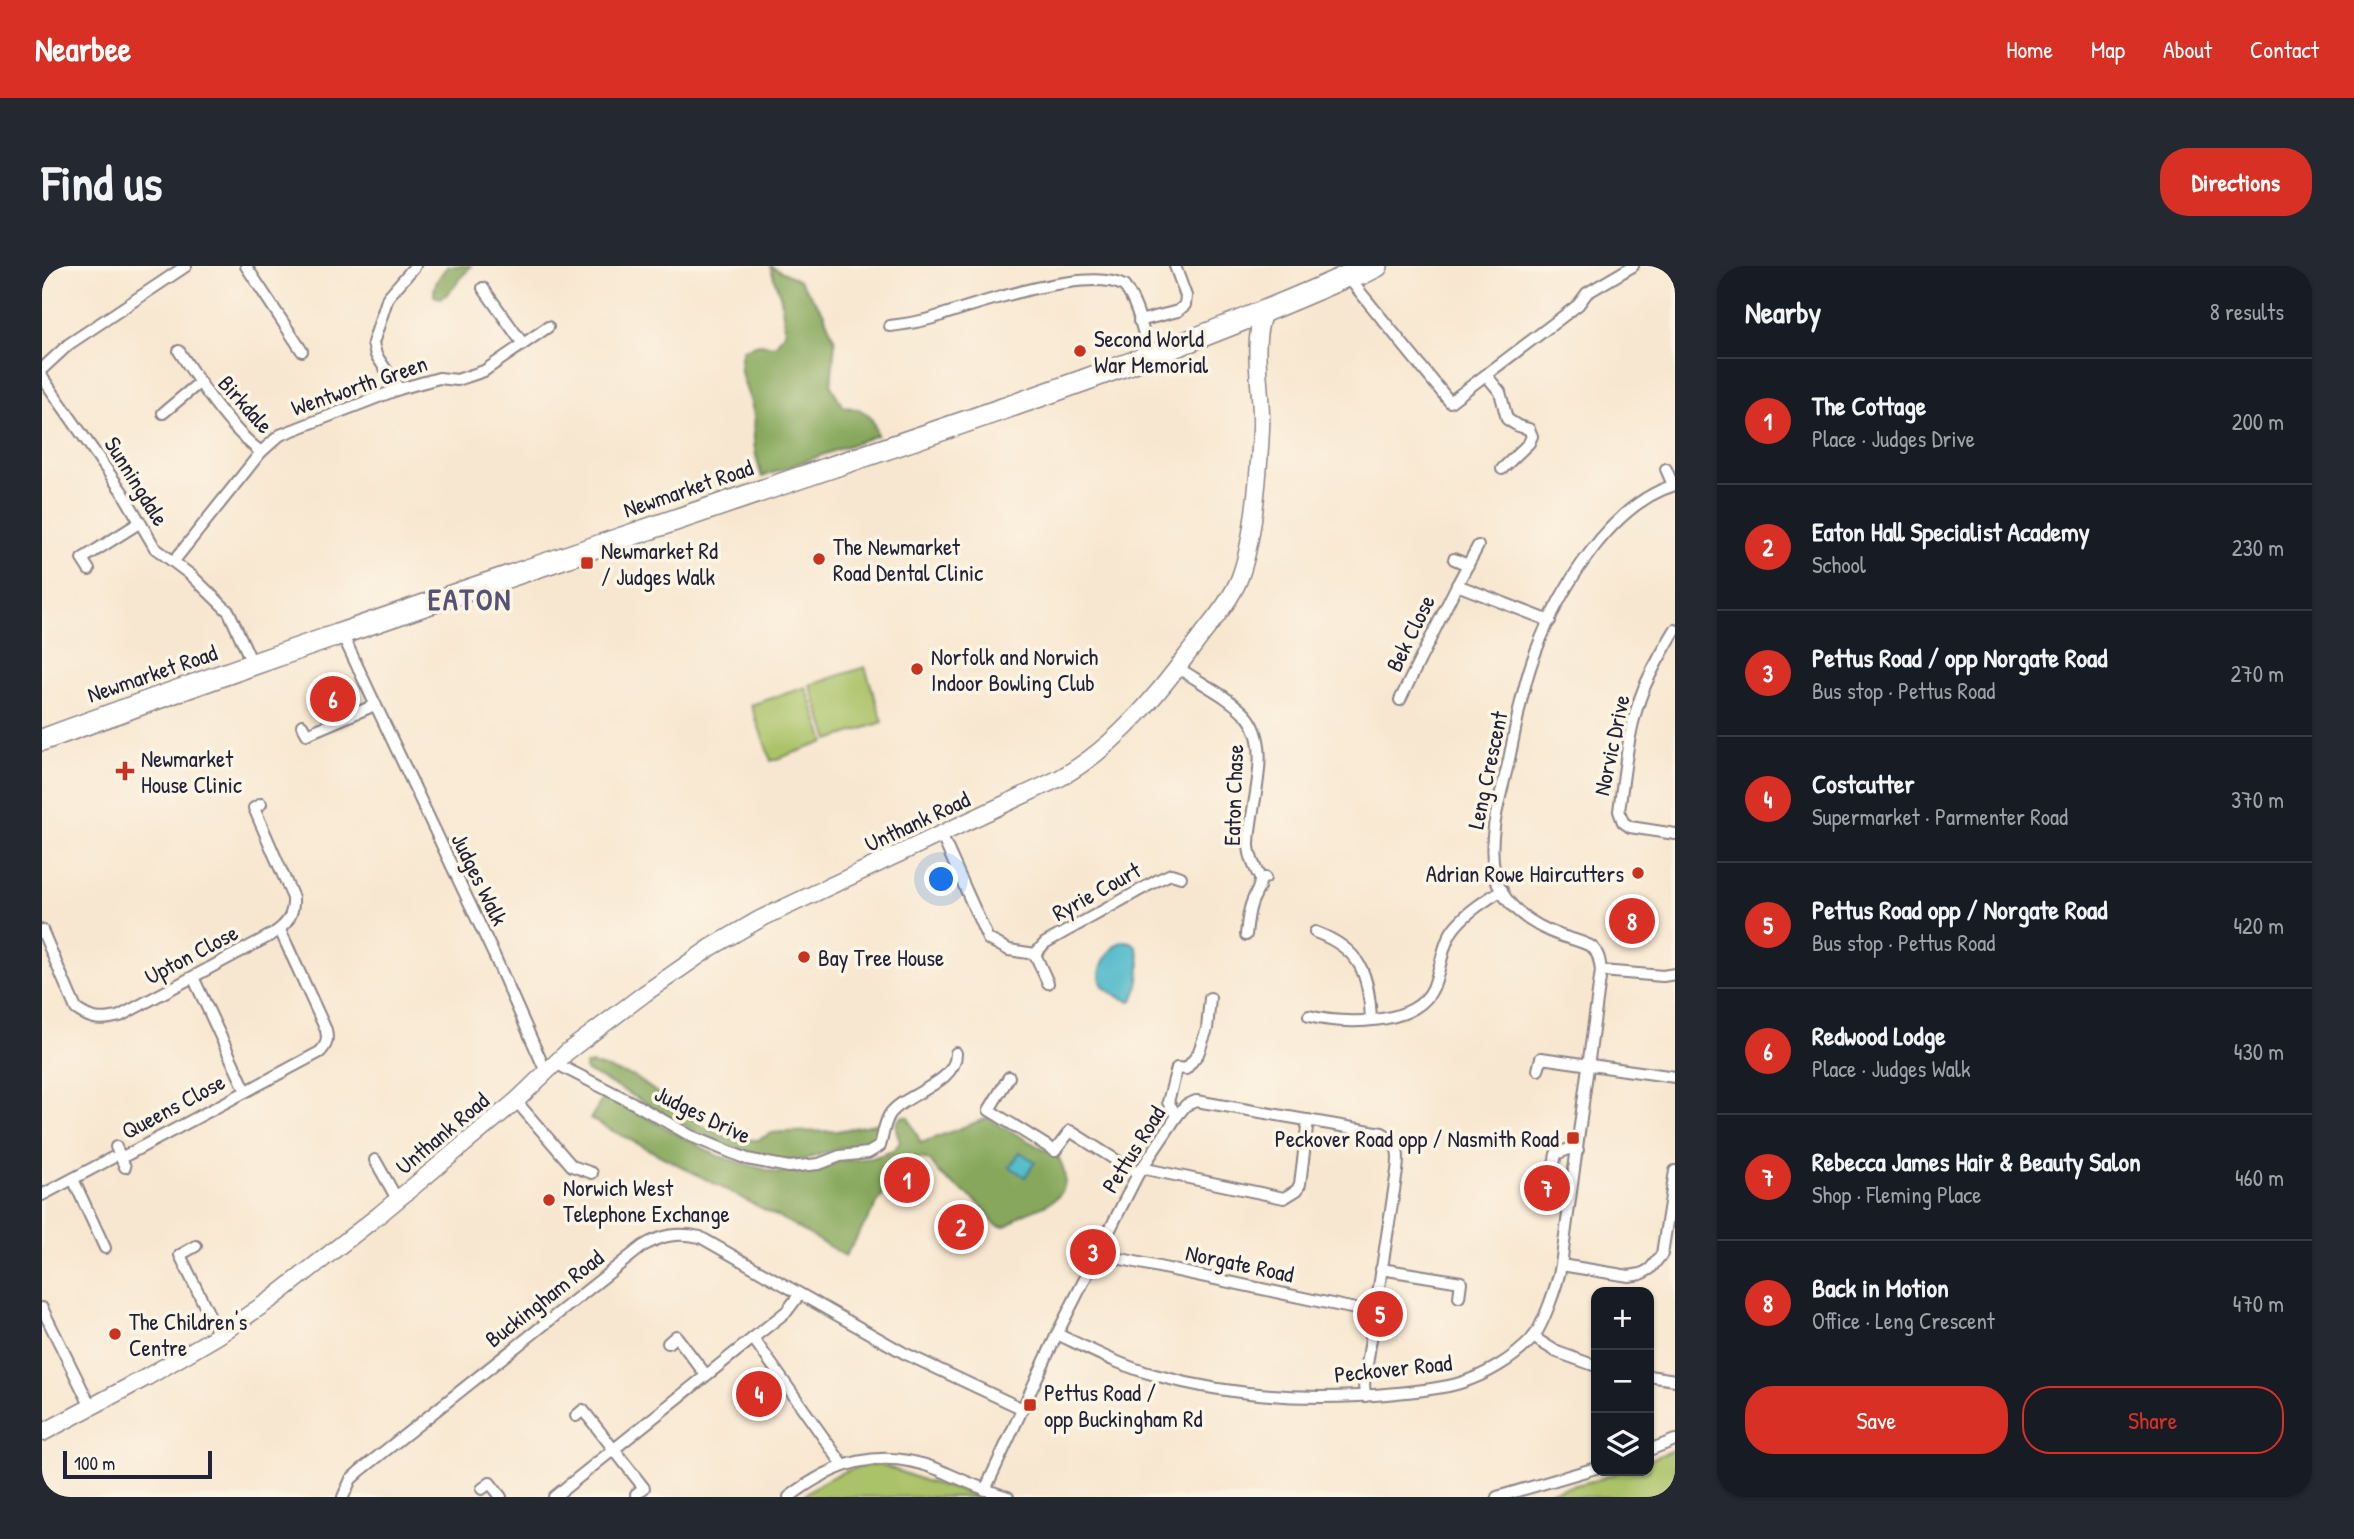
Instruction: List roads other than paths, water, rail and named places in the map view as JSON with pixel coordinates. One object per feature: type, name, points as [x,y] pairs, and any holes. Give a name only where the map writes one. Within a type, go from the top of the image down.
[{"type":"highway","name":"Newmarket Road","points":[[42,740],[1150,356],[1264,312],[1350,271],[1361,274],[1377,266]]},
{"type":"street","points":[[42,369],[69,344],[186,266]]},
{"type":"street","points":[[246,266],[302,351]]},
{"type":"street","points":[[398,389],[376,355],[373,343],[388,297],[415,266]]},
{"type":"street","points":[[1139,321],[1178,311],[1185,305],[1186,296],[1175,266]]},
{"type":"street","points":[[1350,271],[1450,402],[1578,305],[1587,293],[1633,266]]},
{"type":"street","points":[[890,326],[939,317],[1049,277],[1085,271],[1104,274],[1122,284],[1133,302],[1150,356]]},
{"type":"street","points":[[484,288],[523,344]]},
{"type":"street","points":[[492,300],[503,292]]},
{"type":"street","name":"Unthank Road","points":[[42,1433],[219,1335],[290,1285],[516,1101],[550,1068],[644,994],[710,948],[760,919],[1060,778],[1091,759],[1123,732],[1177,667],[1230,596],[1242,568],[1251,524],[1261,430],[1258,330],[1264,312]]},
{"type":"street","points":[[1237,323],[1251,336],[1259,355]]},
{"type":"street","points":[[905,324],[908,337]]},
{"type":"street","points":[[291,334],[301,327]]},
{"type":"street","name":"Wentworth Green","points":[[174,561],[261,452],[281,435],[398,389],[439,378],[457,380],[484,371],[548,327]]},
{"type":"street","name":"Birkdale","points":[[179,351],[199,383],[248,443],[261,452]]},
{"type":"street","points":[[1486,375],[1500,392],[1507,419],[1529,429],[1532,436],[1530,443],[1502,469]]},
{"type":"street","name":"Sunningdale","points":[[42,377],[123,493],[155,548],[210,591],[229,612],[253,665]]},
{"type":"street","name":"Birkdale","points":[[163,413],[199,383]]},
{"type":"street","points":[[1666,469],[1674,485]]},
{"type":"street","name":"Leng Crescent","points":[[1601,971],[1600,961],[1591,947],[1546,930],[1522,917],[1508,902],[1494,872],[1494,828],[1531,666],[1550,621],[1577,573],[1608,532],[1645,499],[1674,485]]},
{"type":"street","points":[[89,570],[78,554],[139,523]]},
{"type":"street","name":"Bek Close","points":[[1400,700],[1478,546]]},
{"type":"street","points":[[1454,559],[1468,565]]},
{"type":"street","name":"Bek Close","points":[[1457,585],[1550,621]]},
{"type":"street","name":"Norvic Drive","points":[[1675,629],[1654,667],[1637,709],[1630,734],[1619,811],[1623,822],[1630,827],[1675,834]]},
{"type":"street","name":"Judges Walk","points":[[342,634],[550,1068]]},
{"type":"street","name":"Eaton Chase","points":[[1177,667],[1228,701],[1245,715],[1254,727],[1259,756],[1249,850],[1268,898]]},
{"type":"street","points":[[307,733],[375,705]]},
{"type":"street","points":[[254,808],[293,898],[292,914],[280,930]]},
{"type":"street","points":[[941,834],[988,939],[1035,954],[1048,983]]},
{"type":"street","name":"Ryrie Court","points":[[1035,954],[1045,943],[1157,880],[1171,874],[1181,877]]},
{"type":"street","points":[[1246,934],[1252,900],[1262,881]]},
{"type":"street","points":[[1309,1016],[1325,1020],[1371,1020],[1396,1015],[1424,1002],[1432,989],[1455,927],[1502,890]]},
{"type":"street","name":"Upton Close","points":[[42,930],[76,1009],[86,1016],[108,1020],[280,930]]},
{"type":"street","name":"Queens Close","points":[[42,1195],[320,1052],[327,1037],[312,997],[280,930]]},
{"type":"street","points":[[1315,932],[1337,942],[1361,965],[1369,989],[1371,1020]]},
{"type":"street","points":[[1590,1064],[1601,971],[1663,976],[1675,974]]},
{"type":"street","points":[[193,976],[246,1091]]},
{"type":"street","points":[[1177,1116],[1168,1102],[1177,1068],[1186,1069],[1198,1054],[1207,1029],[1206,1003]]},
{"type":"street","points":[[1538,1070],[1542,1045]]},
{"type":"street","name":"Judges Drive","points":[[550,1068],[717,1149],[747,1159],[789,1167],[819,1164],[840,1156],[867,1153],[880,1146],[891,1112],[945,1076],[956,1062],[956,1054]]},
{"type":"street","points":[[1541,1058],[1675,1077]]},
{"type":"street","name":"Peckover Road","points":[[1057,1334],[1124,1365],[1187,1384],[1235,1392],[1285,1396],[1365,1396],[1440,1388],[1472,1379],[1497,1366],[1533,1337],[1551,1297],[1562,1265],[1590,1064]]},
{"type":"street","points":[[1009,1077],[989,1110],[1055,1151],[1070,1131],[1140,1171],[1284,1198],[1297,1190],[1300,1184],[1308,1120]]},
{"type":"street","points":[[516,1101],[569,1170],[592,1173]]},
{"type":"street","name":"Pettus Road","points":[[985,1490],[1057,1334],[1140,1171],[1177,1116],[1186,1105],[1196,1101],[1382,1133],[1391,1138],[1398,1147],[1399,1158],[1364,1384],[1365,1396]]},
{"type":"street","points":[[1551,1179],[1556,1154],[1569,1149],[1578,1150]]},
{"type":"street","name":"Unthank Road","points":[[375,1160],[397,1199]]},
{"type":"street","points":[[1562,1265],[1629,1276],[1650,1269],[1662,1254],[1675,1171]]},
{"type":"street","points":[[73,1178],[106,1248]]},
{"type":"street","name":"Buckingham Road","points":[[343,1497],[351,1479],[361,1470],[654,1239],[679,1234],[700,1237],[904,1353],[1023,1409]]},
{"type":"street","points":[[196,1246],[180,1255],[219,1335]]},
{"type":"street","name":"Norgate Road","points":[[1098,1254],[1374,1313]]},
{"type":"street","points":[[1662,1254],[1675,1258]]},
{"type":"street","points":[[1459,1297],[1463,1268]]},
{"type":"street","points":[[1381,1269],[1461,1282]]},
{"type":"street","points":[[554,1497],[788,1311],[799,1295]]},
{"type":"street","points":[[42,1308],[92,1406]]},
{"type":"street","points":[[676,1336],[706,1375]]},
{"type":"street","points":[[1533,1337],[1557,1352],[1591,1364]]},
{"type":"street","points":[[754,1338],[843,1465]]},
{"type":"street","points":[[1654,1377],[1675,1380]]},
{"type":"street","points":[[583,1410],[644,1487]]},
{"type":"street","points":[[1654,1448],[1675,1440]]},
{"type":"street","points":[[789,1497],[815,1478],[843,1465],[877,1458],[935,1469],[1008,1497]]},
{"type":"street","points":[[1497,1497],[1591,1469]]},
{"type":"street","points":[[490,1483],[501,1497]]},
{"type":"water","points":[[1123,941],[1133,943],[1139,954],[1139,981],[1131,1001],[1107,989],[1100,978],[1105,960],[1113,948]]},
{"type":"water","points":[[1020,1152],[1035,1162],[1025,1177],[1010,1167]]},
{"type":"place","name":"Second World War Memorial","points":[[1080,351]]},
{"type":"place","name":"The Newmarket Road Dental Clinic","points":[[819,559]]},
{"type":"place","name":"Newmarket Rd / Judges Walk","points":[[587,563]]},
{"type":"place","name":"Norfolk and Norwich Indoor Bowling Club","points":[[917,669]]},
{"type":"place","name":"Redwood Lodge","points":[[333,699]]},
{"type":"place","name":"Newmarket House Clinic","points":[[125,771]]},
{"type":"place","name":"Adrian Rowe Haircutters","points":[[1638,873]]},
{"type":"place","name":"Back in Motion","points":[[1632,921]]},
{"type":"place","name":"Bay Tree House","points":[[804,957]]},
{"type":"place","name":"Peckover Road opp / Nasmith Road","points":[[1573,1138]]},
{"type":"place","name":"The Cottage","points":[[907,1180]]},
{"type":"place","name":"Rebecca James Hair & Beauty Salon","points":[[1547,1188]]},
{"type":"place","name":"Norwich West Telephone Exchange","points":[[549,1200]]},
{"type":"place","name":"Eaton Hall Specialist Academy","points":[[961,1227]]},
{"type":"place","name":"Pettus Road / opp Norgate Road","points":[[1093,1252]]},
{"type":"place","name":"Pettus Road opp / Norgate Road","points":[[1380,1314]]},
{"type":"place","name":"The Children's Centre","points":[[115,1334]]},
{"type":"place","name":"Costcutter","points":[[759,1394]]},
{"type":"place","name":"Pettus Road / opp Buckingham Rd","points":[[1030,1405]]},
{"type":"district","name":"EATON","points":[[470,599]]}]
